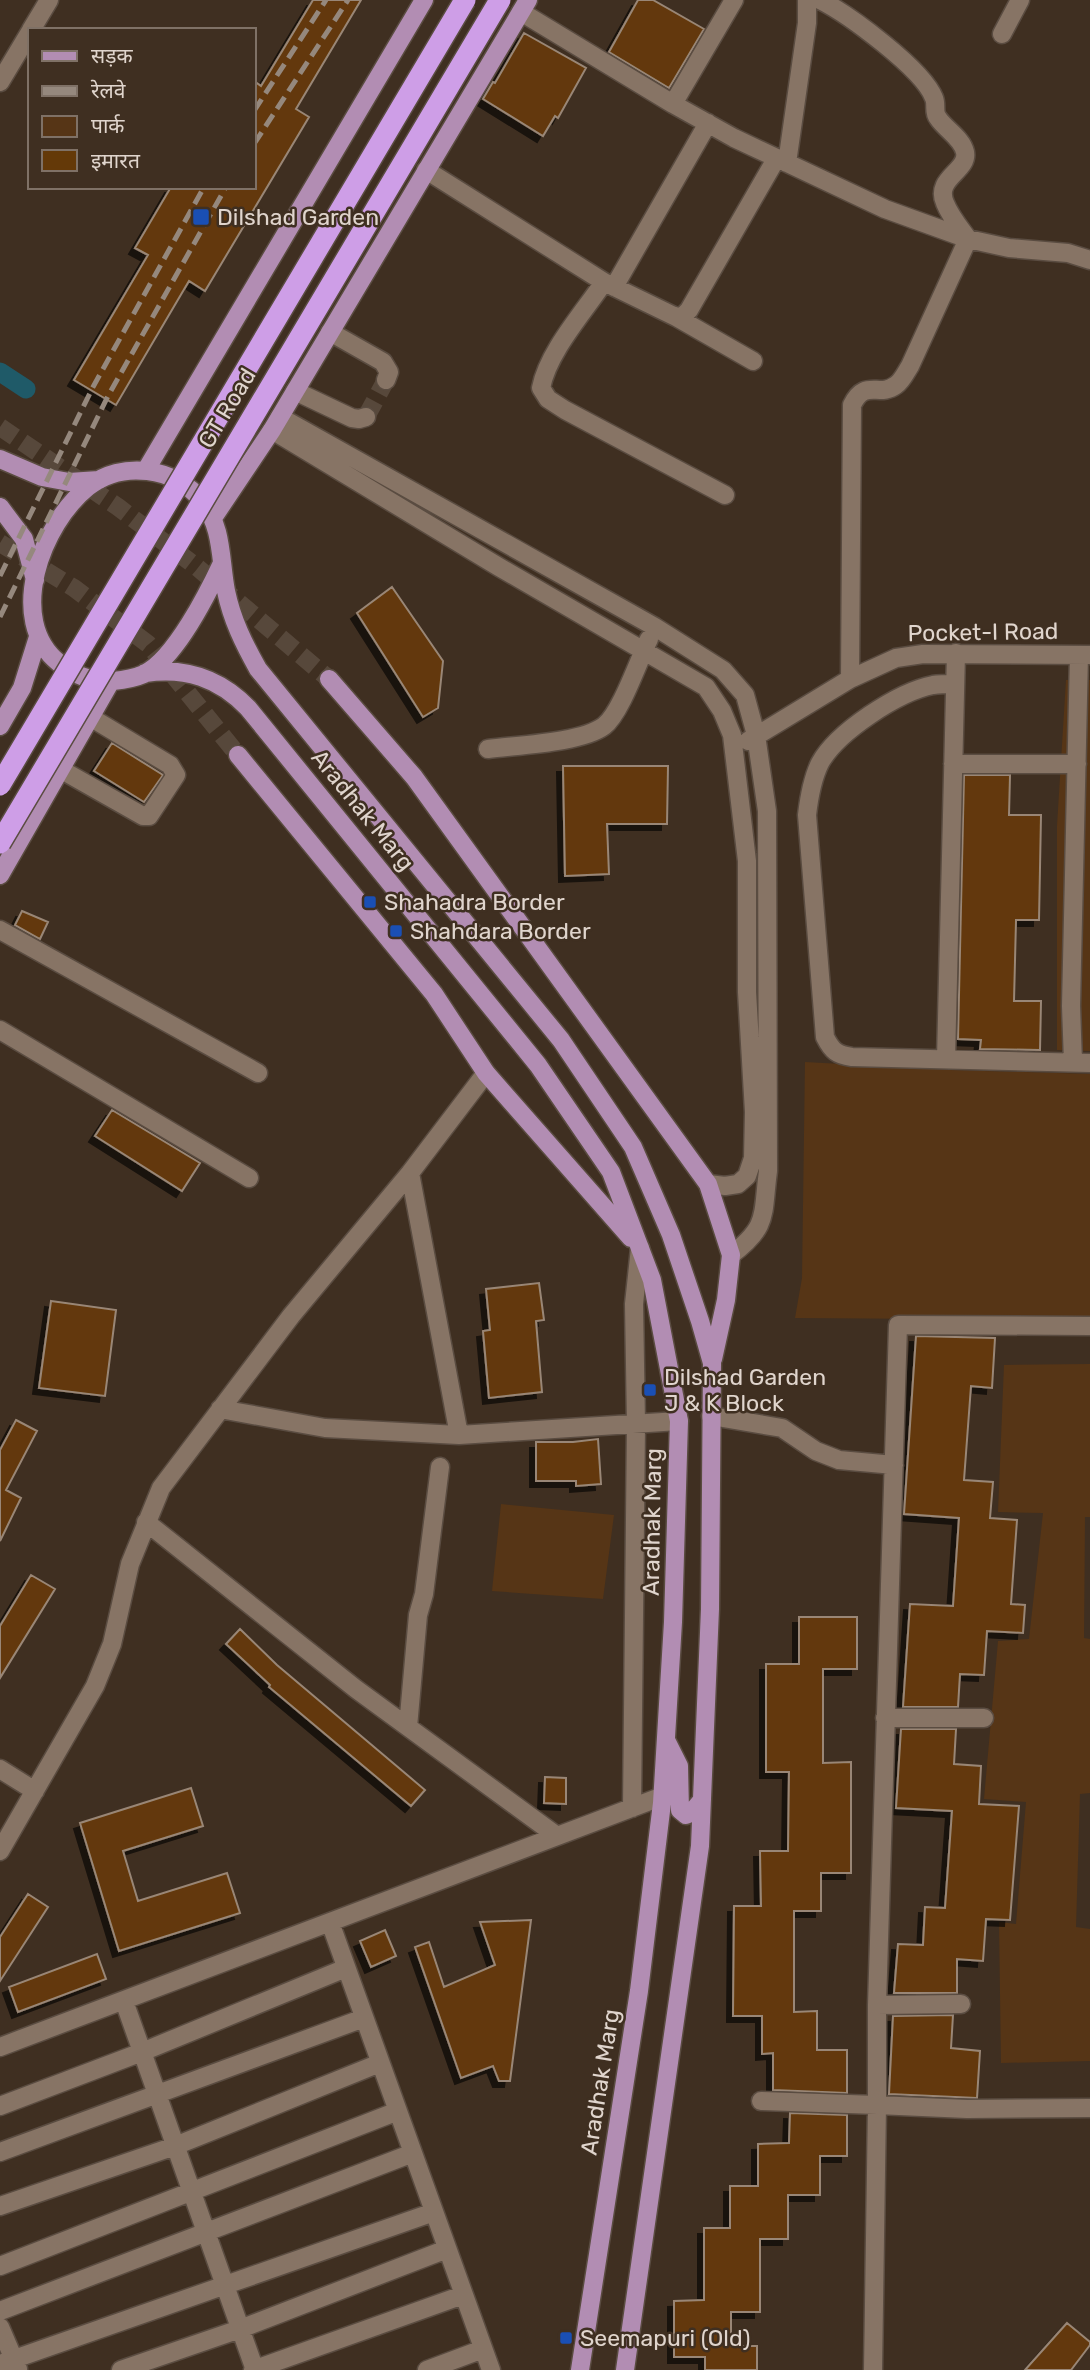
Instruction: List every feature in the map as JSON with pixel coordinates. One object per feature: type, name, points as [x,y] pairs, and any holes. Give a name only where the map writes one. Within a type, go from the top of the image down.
[{"type":"highway","name":"GT Road","points":[[0,785],[465,0]]},
{"type":"highway","name":"GT Road","points":[[0,843],[500,0]]},
{"type":"main road","name":"GT Road","points":[[146,470],[424,0]]},
{"type":"main road","name":"GT Road","points":[[213,519],[276,423],[525,6]]},
{"type":"main road","points":[[0,459],[42,477],[69,482],[99,480]]},
{"type":"main road","points":[[146,470],[170,476],[191,489],[207,507],[213,519],[222,563],[200,608],[159,662],[145,673],[111,681],[96,680],[68,670],[46,650],[38,637],[31,609],[34,580],[56,527],[78,496],[99,480],[121,471],[146,470]]},
{"type":"main road","points":[[0,507],[24,539],[34,580]]},
{"type":"main road","name":"Aradhak Marg","points":[[222,563],[234,618],[244,645],[258,669],[561,1040],[633,1147],[671,1235],[712,1363]]},
{"type":"main road","points":[[0,726],[22,688],[38,637]]},
{"type":"main road","name":"Aradhak Marg","points":[[145,673],[194,673],[224,686],[248,708],[538,1065],[611,1172],[652,1280],[679,1421],[674,1622],[663,1796],[639,1992],[580,2370]]},
{"type":"main road","name":"Aradhak Marg","points":[[328,678],[414,777],[708,1184],[730,1255],[726,1300],[712,1363],[710,1609],[700,1846],[625,2370]]},
{"type":"main road","points":[[0,875],[111,681]]},
{"type":"main road","points":[[238,755],[433,994],[486,1073],[640,1248]]},
{"type":"main road","points":[[666,1741],[679,1766],[680,1810],[686,1815],[691,1813],[702,1800]]},
{"type":"street","points":[[32,28],[49,0]]},
{"type":"street","points":[[673,104],[734,0]]},
{"type":"street","points":[[676,317],[683,316],[689,310],[781,161],[807,23],[807,0]]},
{"type":"street","points":[[820,0],[854,20],[903,59],[934,97],[935,116],[964,148],[966,156],[962,165],[945,182],[943,201],[968,240]]},
{"type":"street","points":[[1002,34],[1020,0]]},
{"type":"street","points":[[525,6],[673,104],[781,161],[885,209],[968,240],[1009,248],[1068,253],[1090,260]]},
{"type":"street","points":[[0,82],[28,34]]},
{"type":"street","points":[[708,123],[609,284],[554,354],[544,374],[541,388],[548,399],[565,410],[725,495]]},
{"type":"street","points":[[426,170],[609,284],[676,317],[752,361]]},
{"type":"street","points":[[850,679],[852,405],[857,394],[867,389],[888,389],[898,384],[910,366],[968,240]]},
{"type":"street","points":[[330,332],[383,362],[388,372],[386,380]]},
{"type":"street","points":[[295,391],[352,418],[366,417]]},
{"type":"street","points":[[276,423],[655,627],[723,670],[745,695],[756,735],[767,811],[759,1170]]},
{"type":"street","points":[[276,423],[499,567],[706,687],[722,711],[732,735],[747,861],[747,992],[761,1224],[755,1236],[730,1255]]},
{"type":"street","points":[[488,749],[577,737],[605,725],[627,687],[655,627]]},
{"type":"street","points":[[946,1059],[956,653]]},
{"type":"street","name":"Pocket-I Road","points":[[734,751],[850,679],[895,658],[956,653],[1084,655]]},
{"type":"street","points":[[955,684],[933,685],[887,704],[835,741],[819,764],[809,797],[807,815],[825,1037],[832,1050],[839,1055],[852,1057],[1081,1062],[1072,992],[1084,655]]},
{"type":"street","points":[[60,769],[143,816],[149,816],[176,775],[170,765],[90,717]]},
{"type":"street","points":[[953,764],[1081,773]]},
{"type":"street","points":[[747,904],[767,901]]},
{"type":"street","points":[[0,930],[258,1073]]},
{"type":"street","points":[[0,1030],[249,1178]]},
{"type":"street","points":[[0,1851],[95,1686],[112,1644],[131,1564],[161,1488],[291,1316],[410,1173],[486,1073]]},
{"type":"street","points":[[708,1184],[738,1184],[759,1170]]},
{"type":"street","points":[[410,1173],[459,1435]]},
{"type":"street","points":[[632,1808],[636,1424],[634,1304],[640,1248]]},
{"type":"street","points":[[873,2370],[877,2005],[898,1325],[1090,1326]]},
{"type":"street","points":[[220,1409],[325,1428],[459,1435],[679,1421]]},
{"type":"street","points":[[711,1416],[782,1428],[816,1451],[839,1460],[894,1465]]},
{"type":"street","points":[[408,1727],[418,1615],[424,1594],[440,1467]]},
{"type":"street","points":[[146,1522],[356,1689],[557,1836]]},
{"type":"street","points":[[885,1718],[984,1718]]},
{"type":"street","points":[[0,1769],[35,1791]]},
{"type":"street","points":[[0,2047],[663,1796]]},
{"type":"street","points":[[330,1922],[491,2370]]},
{"type":"street","points":[[0,2106],[142,2052],[346,1968]]},
{"type":"street","points":[[124,2001],[254,2370],[463,2295]]},
{"type":"street","points":[[877,2005],[961,2004]]},
{"type":"street","points":[[0,2152],[364,2018]]},
{"type":"street","points":[[0,2206],[175,2146],[380,2063]]},
{"type":"street","points":[[761,2101],[967,2109],[1090,2108]]},
{"type":"street","points":[[0,2266],[398,2111]]},
{"type":"street","points":[[0,2311],[413,2153]]},
{"type":"street","points":[[0,2327],[11,2365],[224,2284],[434,2212]]},
{"type":"street","points":[[121,2370],[240,2329],[447,2249]]},
{"type":"street","points":[[427,2370],[483,2349]]},
{"type":"green space","points":[[1066,680],[1090,680],[1090,1051],[1057,1050],[1057,826]]},
{"type":"green space","points":[[805,1062],[1090,1074],[1090,1320],[795,1318],[802,1278]]},
{"type":"green space","points":[[1090,1364],[1090,1517],[1085,1517],[1084,1638],[1090,1639],[1090,1793],[1080,1794],[1076,1927],[1090,1929],[1090,2061],[1001,2063],[999,1922],[1016,1924],[1026,1802],[984,1799],[998,1641],[1029,1639],[1043,1513],[998,1512],[1004,1365]]},
{"type":"green space","points":[[501,1504],[614,1515],[603,1599],[492,1591]]},
{"type":"building","name":"Dilshad Garden","points":[[313,0],[361,0],[296,109],[309,117],[205,291],[189,281],[116,405],[74,380],[148,255],[135,248],[170,189],[256,189],[256,82],[261,86]]},
{"type":"building","points":[[638,0],[653,0],[704,29],[669,88],[609,52]]},
{"type":"building","points":[[524,33],[586,68],[558,118],[555,116],[543,136],[483,99]]},
{"type":"building","points":[[392,587],[443,661],[438,708],[423,717],[357,613]]},
{"type":"building","points":[[112,743],[163,775],[144,802],[94,771]]},
{"type":"building","points":[[563,766],[668,766],[667,824],[607,824],[609,874],[565,876]]},
{"type":"building","points":[[964,775],[1010,775],[1009,815],[1041,815],[1039,920],[1016,920],[1014,1001],[1041,1001],[1040,1050],[980,1049],[981,1040],[958,1039]]},
{"type":"building","points":[[22,911],[48,922],[40,939],[15,925]]},
{"type":"building","points":[[112,1110],[200,1163],[182,1191],[95,1136]]},
{"type":"building","points":[[539,1283],[544,1320],[536,1321],[542,1392],[489,1398],[483,1331],[490,1330],[486,1289]]},
{"type":"building","points":[[51,1301],[116,1310],[105,1396],[39,1388]]},
{"type":"building","points":[[916,1336],[995,1338],[992,1388],[971,1386],[964,1480],[993,1482],[990,1518],[1017,1520],[1011,1604],[1025,1605],[1023,1633],[987,1631],[984,1675],[960,1674],[958,1707],[903,1707],[910,1604],[953,1606],[959,1518],[904,1514]]},
{"type":"building","points":[[16,1420],[37,1431],[6,1490],[21,1498],[0,1541],[0,1450]]},
{"type":"building","points":[[598,1439],[601,1484],[576,1486],[576,1481],[536,1481],[536,1442]]},
{"type":"building","points":[[31,1575],[55,1589],[0,1678],[0,1626]]},
{"type":"building","points":[[799,1617],[857,1617],[857,1669],[823,1669],[823,1763],[851,1762],[851,1873],[821,1873],[821,1911],[794,1911],[794,2012],[817,2011],[817,2050],[847,2050],[847,2093],[773,2090],[773,2053],[762,2054],[762,2016],[733,2016],[734,1906],[761,1906],[760,1851],[788,1851],[789,1772],[766,1772],[766,1664],[799,1664]]},
{"type":"building","points":[[240,1629],[277,1665],[425,1790],[411,1806],[269,1687],[270,1685],[226,1644]]},
{"type":"building","points":[[901,1729],[956,1729],[954,1764],[981,1766],[979,1804],[1019,1806],[1010,1920],[986,1919],[983,1961],[957,1959],[957,1993],[894,1993],[898,1944],[923,1945],[925,1907],[945,1908],[952,1811],[896,1808]]},
{"type":"building","points":[[545,1777],[566,1778],[566,1804],[544,1803]]},
{"type":"building","points":[[191,1788],[203,1826],[123,1851],[138,1901],[227,1873],[240,1913],[119,1951],[80,1823]]},
{"type":"building","points":[[28,1894],[48,1907],[0,1981],[0,1937]]},
{"type":"building","points":[[531,1920],[510,2081],[499,2081],[493,2066],[461,2078],[415,1947],[429,1942],[444,1987],[495,1965],[480,1922]]},
{"type":"building","points":[[385,1930],[396,1956],[371,1967],[360,1941]]},
{"type":"building","points":[[97,1954],[106,1979],[18,2012],[9,1987]]},
{"type":"building","points":[[953,2015],[951,2048],[980,2051],[977,2098],[889,2094],[893,2016]]},
{"type":"building","points":[[790,2113],[847,2115],[847,2156],[820,2156],[820,2195],[788,2195],[788,2239],[760,2239],[760,2312],[731,2312],[731,2346],[757,2346],[757,2370],[705,2370],[705,2357],[674,2357],[674,2301],[704,2300],[704,2228],[730,2228],[730,2186],[758,2186],[758,2144],[789,2143]]},
{"type":"building","points":[[1067,2323],[1090,2342],[1071,2370],[1025,2370]]},
{"type":"waterway","points":[[0,372],[26,389]]},
{"type":"tunnel","points":[[366,417],[386,380]]},
{"type":"tunnel","points":[[0,427],[118,507],[198,568],[329,679]]},
{"type":"tunnel","points":[[0,543],[74,588],[148,644],[238,755]]},
{"type":"railway","points":[[256,108],[326,0]]},
{"type":"railway","points":[[256,141],[348,0]]},
{"type":"railway","points":[[0,576],[93,387],[203,189]]},
{"type":"railway","points":[[0,617],[108,396],[225,189]]},
{"type":"place","name":"Dilshad Garden","points":[[201,217]]},
{"type":"place","name":"Shahadra Border","points":[[370,902]]},
{"type":"place","name":"Shahdara Border","points":[[396,931]]},
{"type":"place","name":"Dilshad Garden J & K Block","points":[[650,1390]]},
{"type":"place","name":"Seemapuri (Old)","points":[[566,2338]]}]
